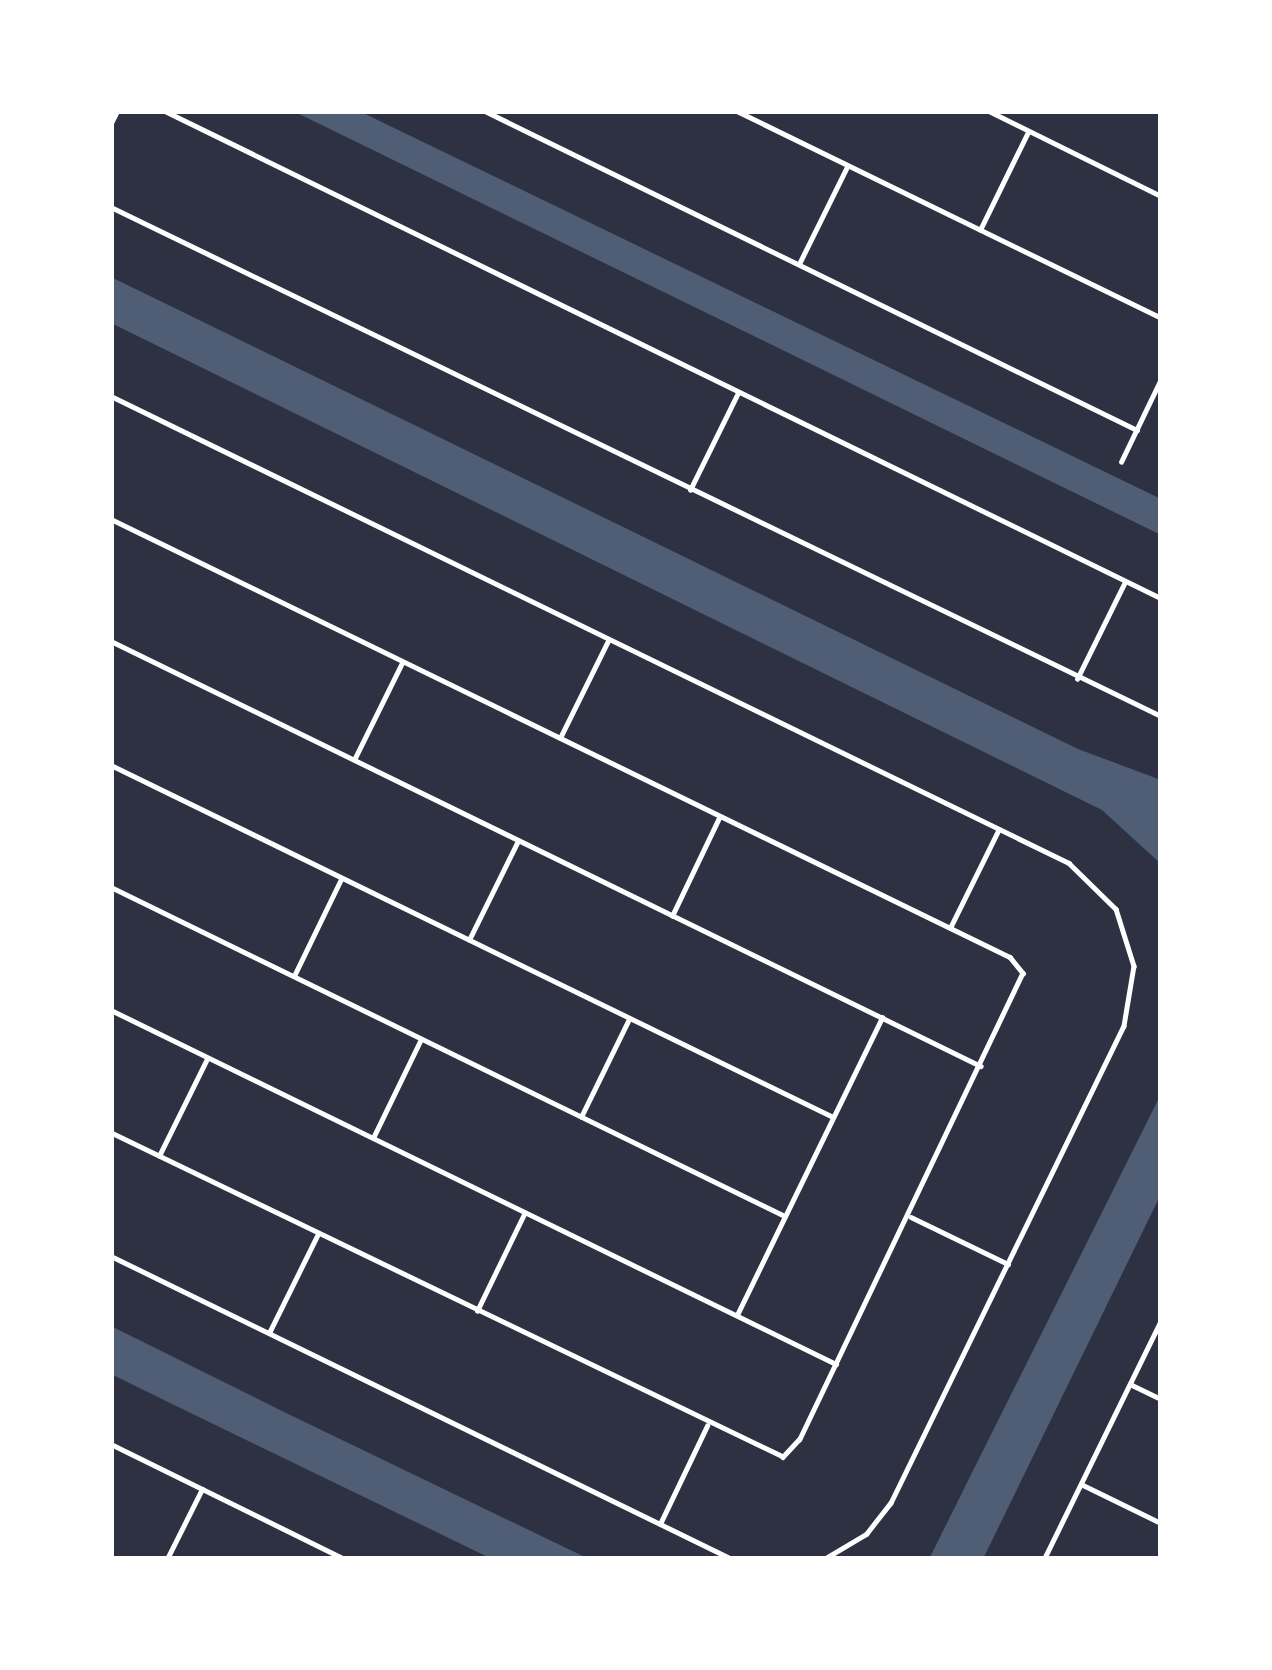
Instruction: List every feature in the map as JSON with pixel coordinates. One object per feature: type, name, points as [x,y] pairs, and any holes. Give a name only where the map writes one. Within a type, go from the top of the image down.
[{"type":"street","points":[[111,123],[117,111]]},
{"type":"street","points":[[165,111],[1161,598]]},
{"type":"street","points":[[485,111],[1137,430]]},
{"type":"street","points":[[737,111],[1161,318]]},
{"type":"street","points":[[988,111],[1161,196]]},
{"type":"street","points":[[980,230],[1028,131]]},
{"type":"street","points":[[799,264],[848,166]]},
{"type":"street","points":[[111,206],[1161,716]]},
{"type":"street","points":[[1121,462],[1161,379]]},
{"type":"street","points":[[690,490],[738,391]]},
{"type":"street","points":[[111,396],[1088,876],[1127,935],[1134,980],[1127,1019],[891,1503],[867,1534],[826,1559]]},
{"type":"street","points":[[111,519],[950,928],[1023,970],[909,1216],[787,1455],[708,1425],[111,1133]]},
{"type":"street","points":[[1077,679],[1125,580]]},
{"type":"street","points":[[560,737],[609,639]]},
{"type":"street","points":[[111,641],[981,1066]]},
{"type":"street","points":[[354,760],[402,662]]},
{"type":"street","points":[[111,765],[833,1117]]},
{"type":"street","points":[[672,916],[720,816]]},
{"type":"street","points":[[950,928],[998,830]]},
{"type":"street","points":[[470,940],[518,840]]},
{"type":"street","points":[[294,976],[341,877]]},
{"type":"street","points":[[111,887],[784,1216]]},
{"type":"street","points":[[111,1010],[836,1364]]},
{"type":"street","points":[[581,1117],[629,1018]]},
{"type":"street","points":[[737,1315],[882,1018]]},
{"type":"street","points":[[373,1138],[421,1039]]},
{"type":"street","points":[[159,1156],[207,1058]]},
{"type":"street","points":[[477,1311],[525,1213]]},
{"type":"street","points":[[909,1216],[1008,1264]]},
{"type":"street","points":[[269,1333],[318,1234]]},
{"type":"street","points":[[111,1256],[732,1559]]},
{"type":"street","points":[[1044,1559],[1161,1320]]},
{"type":"street","points":[[1130,1384],[1161,1399]]},
{"type":"street","points":[[660,1524],[708,1425]]},
{"type":"street","points":[[111,1444],[345,1559]]},
{"type":"street","points":[[1081,1484],[1161,1523]]},
{"type":"street","points":[[167,1559],[202,1489]]},
{"type":"water","points":[[293,111],[359,111],[1161,499],[1161,535]]},
{"type":"water","points":[[111,277],[1078,749],[1161,780],[1161,864],[1102,810],[111,323]]},
{"type":"water","points":[[1161,1094],[1161,1194],[983,1559],[929,1559]]},
{"type":"water","points":[[111,1326],[589,1559],[492,1559],[168,1402],[111,1374]]}]
